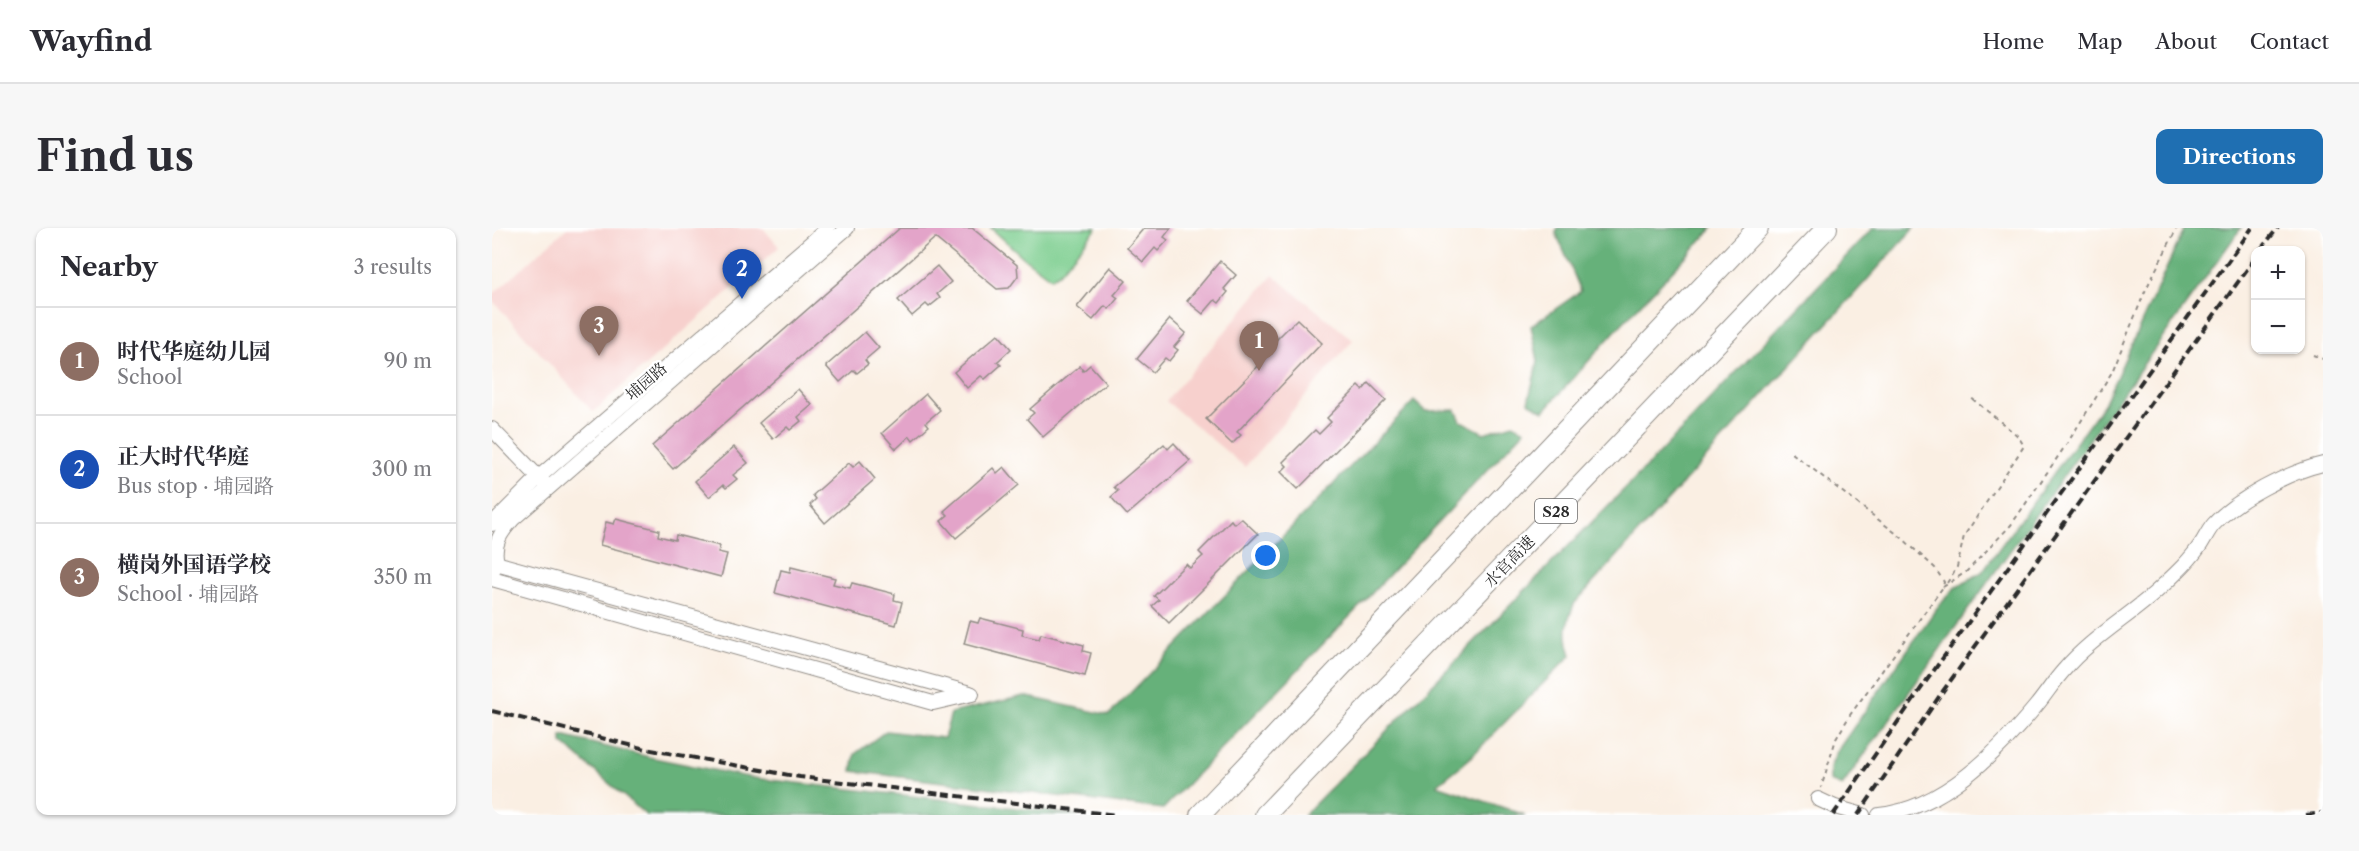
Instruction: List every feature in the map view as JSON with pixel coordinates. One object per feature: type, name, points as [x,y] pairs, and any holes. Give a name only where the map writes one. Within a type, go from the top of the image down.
[{"type":"highway","points":[[1200,815],[1758,228]]},
{"type":"highway","name":"水官高速","points":[[1265,815],[1827,228]]},
{"type":"street","name":"埔园路","points":[[492,524],[539,477],[828,228]]},
{"type":"street","name":"埔园路","points":[[494,565],[493,554],[498,535],[848,228]]},
{"type":"street","points":[[492,429],[549,488]]},
{"type":"street","points":[[1879,815],[1913,808],[1933,799],[1981,763],[2009,736],[2083,649],[2156,591],[2186,563],[2225,513],[2274,482],[2301,469],[2323,464]]},
{"type":"street","points":[[492,579],[933,703],[972,694],[494,565]]},
{"type":"street","points":[[1818,799],[1835,807],[1863,815]]},
{"type":"path","points":[[1943,587],[1966,572],[2010,525],[2068,442],[2112,372],[2146,290],[2177,228]]},
{"type":"path","points":[[2313,355],[2323,359]]},
{"type":"path","points":[[1818,799],[1836,739],[1850,715],[1957,567],[1964,536],[2024,446],[2018,436],[1970,397]]},
{"type":"path","points":[[1792,453],[1902,538],[1941,576],[1944,582],[1943,587]]},
{"type":"shaded area","points":[[567,228],[763,228],[779,247],[593,412],[492,300],[492,295]]},
{"type":"shaded area","points":[[1273,275],[1353,340],[1245,467],[1166,401]]},
{"type":"green space","points":[[991,228],[1097,228],[1059,273],[1051,278],[1024,258]]},
{"type":"green space","points":[[1557,228],[1713,228],[1618,328],[1544,411],[1528,402],[1538,361],[1531,326],[1581,291],[1556,233]]},
{"type":"green space","points":[[1873,228],[1914,228],[1574,604],[1567,629],[1567,641],[1571,655],[1468,760],[1437,785],[1525,815],[1304,815],[1647,466]]},
{"type":"green space","points":[[2185,228],[2241,228],[1842,786],[1830,781],[1830,768],[1837,751],[1936,609],[1955,588],[1982,572],[2104,404]]},
{"type":"green space","points":[[1414,401],[1425,411],[1456,410],[1461,421],[1484,433],[1513,424],[1525,430],[1360,606],[1163,809],[852,771],[855,754],[886,731],[944,738],[951,713],[1024,696],[1109,715]]},
{"type":"green space","points":[[562,736],[649,757],[753,778],[1078,815],[646,815],[562,743]]},
{"type":"building","points":[[900,228],[972,228],[1017,265],[1018,276],[1009,288],[997,289],[935,238],[673,469],[652,446]]},
{"type":"building","points":[[1144,228],[1171,228],[1164,237],[1168,240],[1158,251],[1155,248],[1143,262],[1127,248]]},
{"type":"building","points":[[1220,261],[1236,275],[1224,289],[1228,292],[1219,303],[1215,300],[1203,314],[1187,301]]},
{"type":"building","points":[[937,266],[951,282],[937,294],[940,298],[929,307],[926,304],[912,316],[898,300]]},
{"type":"building","points":[[1110,267],[1126,281],[1114,295],[1118,298],[1109,309],[1105,306],[1093,320],[1077,307]]},
{"type":"building","points":[[1170,319],[1186,333],[1174,347],[1178,350],[1169,361],[1165,358],[1153,372],[1137,359]]},
{"type":"building","points":[[1297,319],[1322,343],[1237,432],[1241,435],[1232,444],[1206,419],[1275,349],[1271,345]]},
{"type":"building","points":[[865,332],[879,348],[865,360],[868,364],[857,373],[854,370],[840,382],[826,366]]},
{"type":"building","points":[[998,334],[1011,349],[997,362],[1001,365],[985,379],[981,376],[967,388],[954,372]]},
{"type":"building","points":[[1090,365],[1106,383],[1043,437],[1027,419],[1034,413],[1030,409],[1080,366],[1083,371]]},
{"type":"building","points":[[1369,383],[1386,400],[1298,489],[1281,472],[1287,466],[1283,462],[1315,430],[1319,434],[1331,422],[1327,418],[1359,386],[1363,390]]},
{"type":"building","points":[[798,389],[812,405],[798,417],[801,421],[790,430],[787,427],[773,439],[759,423]]},
{"type":"building","points":[[926,394],[940,410],[926,422],[929,426],[913,440],[910,436],[896,449],[882,433]]},
{"type":"building","points":[[1174,443],[1190,461],[1127,515],[1111,497],[1118,491],[1114,487],[1164,444],[1168,449]]},
{"type":"building","points":[[734,447],[748,463],[733,475],[737,479],[726,488],[723,485],[709,497],[695,481]]},
{"type":"building","points":[[860,461],[875,479],[825,523],[810,505],[816,499],[813,495],[849,463],[853,467]]},
{"type":"building","points":[[1004,467],[1019,485],[956,538],[941,521],[948,515],[944,511],[993,468],[997,473]]},
{"type":"building","points":[[1241,518],[1258,534],[1169,623],[1152,606],[1159,600],[1154,596],[1186,564],[1190,568],[1203,556],[1199,552],[1231,520],[1234,524]]},
{"type":"building","points":[[616,519],[659,530],[658,536],[675,540],[676,535],[720,546],[718,552],[727,554],[721,577],[600,545],[606,522],[614,524]]},
{"type":"building","points":[[791,567],[835,578],[833,584],[850,588],[852,583],[895,594],[894,600],[902,602],[896,625],[775,593],[781,570],[790,572]]},
{"type":"building","points":[[980,618],[1023,629],[1022,635],[1039,639],[1041,634],[1084,645],[1083,651],[1091,653],[1085,676],[964,644],[970,621],[978,623]]},
{"type":"railway","points":[[1833,815],[1927,680],[2252,228]]},
{"type":"railway","points":[[2263,246],[2278,228]]},
{"type":"railway","points":[[1858,815],[1943,691],[2251,264]]},
{"type":"railway","points":[[492,711],[646,749],[800,777],[1116,815]]},
{"type":"railway","points":[[2306,815],[2323,813]]},
{"type":"place","name":"正大时代华庭","points":[[742,299]]},
{"type":"place","name":"横岗外国语学校","points":[[599,356]]},
{"type":"place","name":"时代华庭幼儿园","points":[[1259,371]]}]
